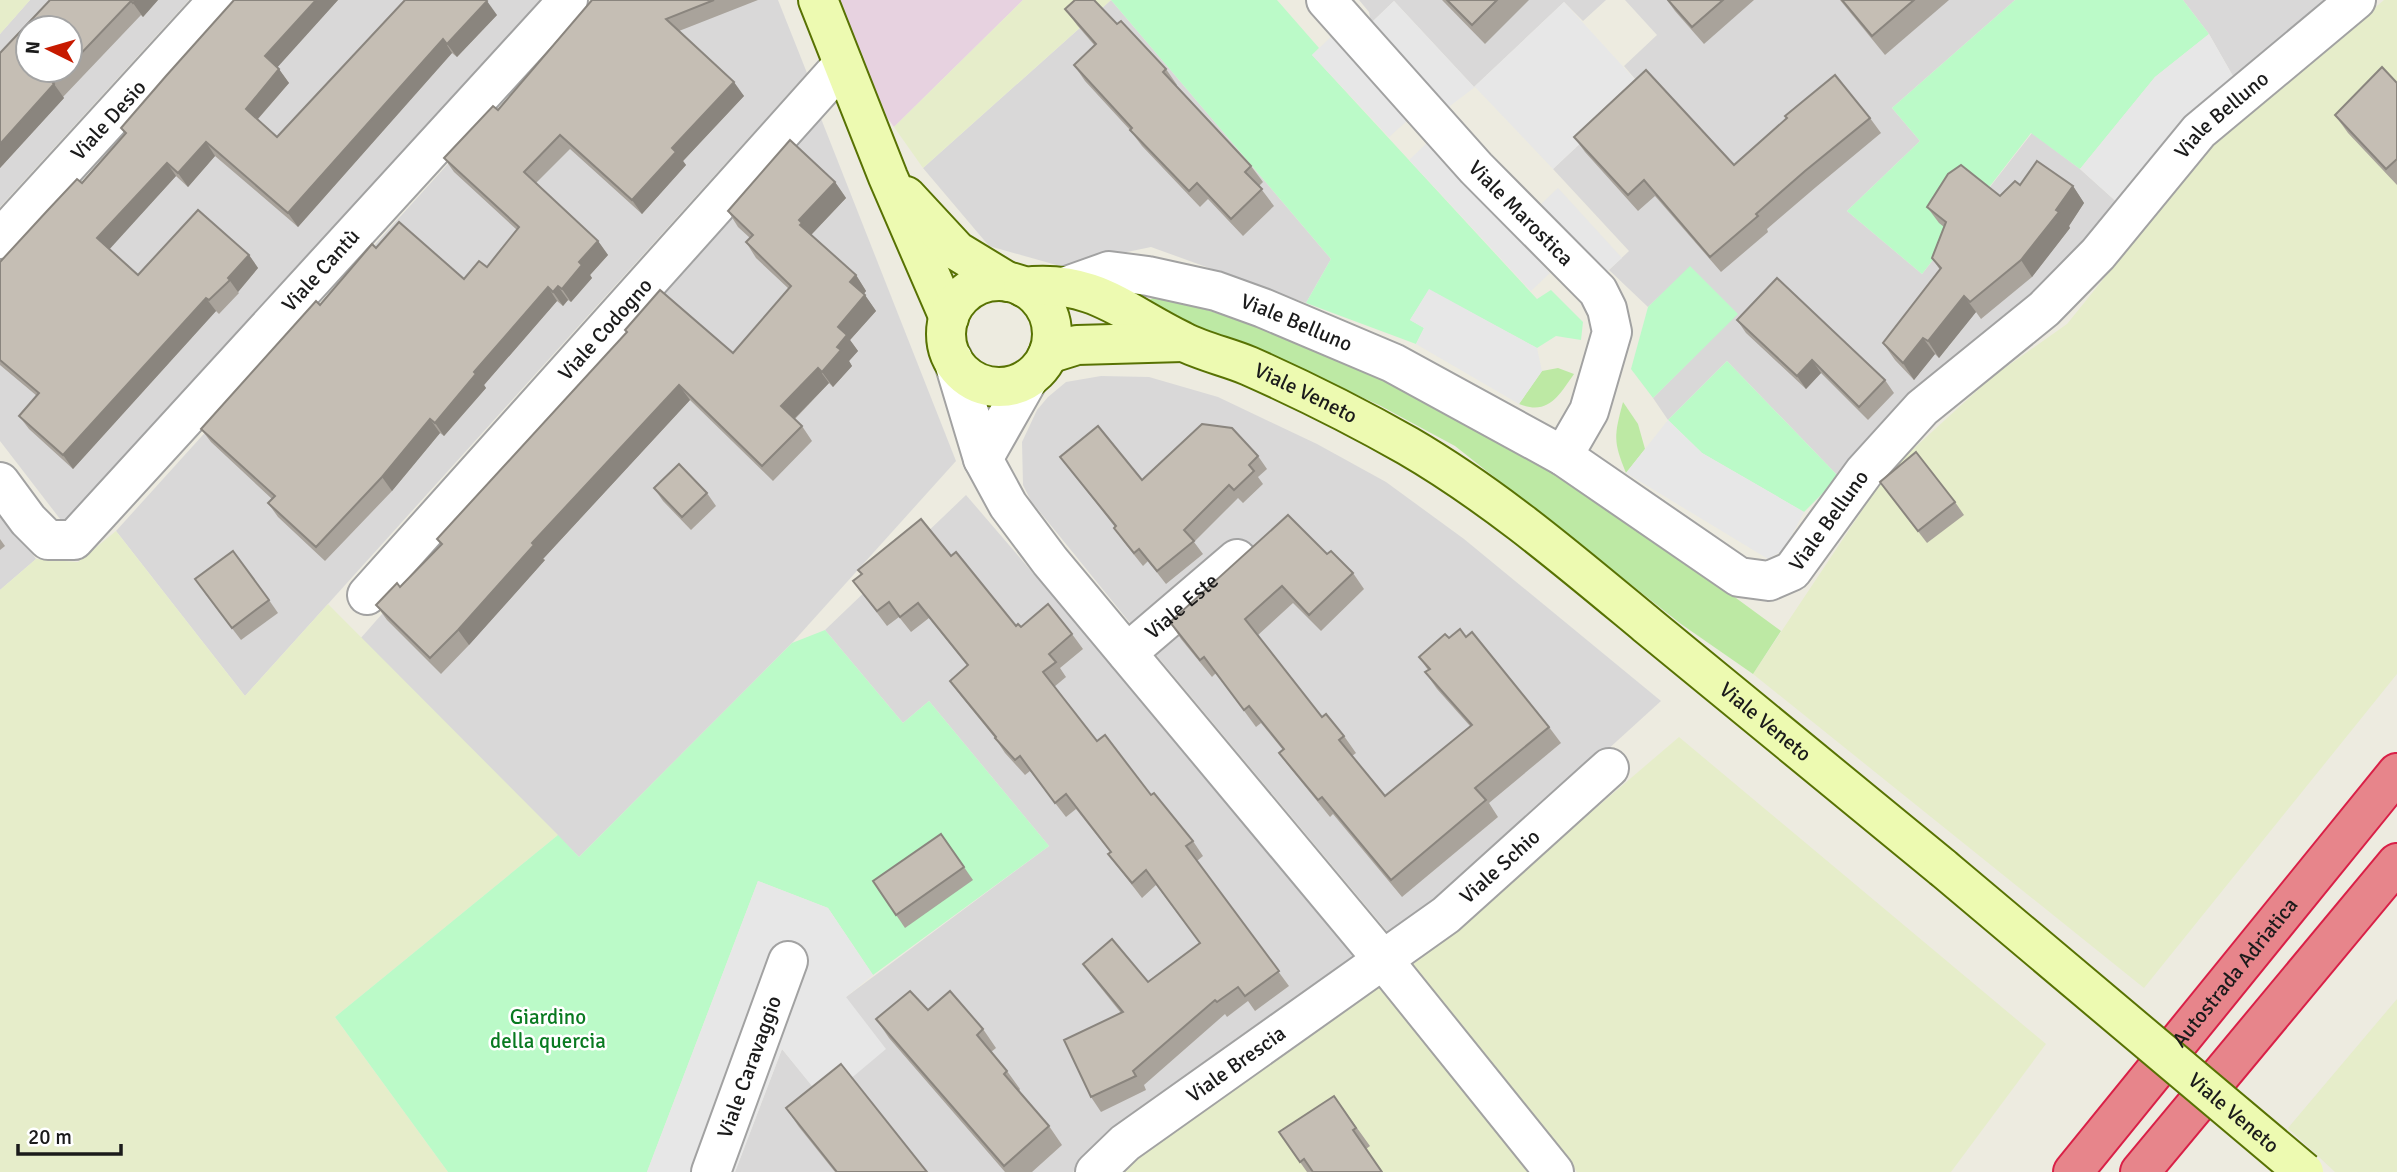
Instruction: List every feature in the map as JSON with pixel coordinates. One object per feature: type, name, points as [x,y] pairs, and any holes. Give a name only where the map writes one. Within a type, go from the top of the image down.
[{"type":"highway","name":"Autostrada Adriatica","points":[[2073,1172],[2397,773]]},
{"type":"highway","points":[[2140,1172],[2397,863]]},
{"type":"main road","points":[[818,0],[888,177],[949,318]]},
{"type":"main road","points":[[888,177],[957,251],[1036,296],[1046,308],[1051,331],[1051,359]]},
{"type":"main road","points":[[1016,284],[983,283],[972,288],[954,306],[949,318],[946,332],[953,359],[964,373],[979,383],[1012,385],[1051,359],[1114,302]]},
{"type":"main road","name":"Viale Veneto","points":[[1016,284],[1067,286],[1114,302],[1183,342],[1246,365],[1313,396],[1409,447],[1463,482],[1543,540],[1943,867],[2304,1172]]},
{"type":"main road","name":"Viale Veneto","points":[[1051,359],[1183,342]]},
{"type":"street","name":"Viale Desio","points":[[0,239],[218,0]]},
{"type":"street","name":"Viale Cantù","points":[[0,482],[28,520],[48,540],[74,540],[568,0]]},
{"type":"street","name":"Viale Marostica","points":[[1326,0],[1476,168],[1598,291],[1607,309],[1612,332],[1589,411],[1563,456]]},
{"type":"street","name":"Viale Belluno","points":[[1067,286],[1109,271],[1148,276],[1216,291],[1263,308],[1393,363],[1563,456],[1740,577],[1769,581],[1792,571],[1864,472],[1922,408],[2044,309],[2098,254],[2199,131],[2356,0]]},
{"type":"street","name":"Viale Codogno","points":[[367,595],[843,64]]},
{"type":"street","points":[[1114,302],[1148,276]]},
{"type":"street","points":[[953,359],[984,459],[1008,505],[1050,561],[1384,961],[1554,1172]]},
{"type":"street","points":[[984,459],[1051,359]]},
{"type":"street","name":"Viale Este","points":[[1127,653],[1237,559]]},
{"type":"street","name":"Viale Schio","points":[[1384,961],[1446,915],[1609,768]]},
{"type":"street","name":"Viale Caravaggio","points":[[710,1172],[788,961]]},
{"type":"street","name":"Viale Brescia","points":[[1095,1172],[1125,1143],[1384,961]]},
{"type":"shaded area","points":[[30,0],[189,0],[0,207],[0,34],[14,18],[14,84],[84,84],[84,14],[18,14]]},
{"type":"shaded area","points":[[253,0],[543,0],[67,528],[0,441],[0,279]]},
{"type":"shaded area","points":[[596,0],[778,0],[807,73],[245,696],[116,531]]},
{"type":"shaded area","points":[[831,0],[1023,0],[894,127],[871,95]]},
{"type":"shaded area","points":[[1111,0],[1331,259],[1306,303],[1151,247],[1060,266],[989,246],[923,168]]},
{"type":"shaded area","points":[[1359,0],[1606,0],[1583,21],[1564,2],[1474,87],[1394,1],[1371,23],[1369,12]]},
{"type":"shaded area","points":[[1625,0],[2015,0],[1892,108],[1920,141],[1847,211],[1922,274],[2032,133],[2080,169],[2120,205],[2038,296],[1839,477],[1727,361],[1668,420],[1653,398],[1737,314],[1690,267],[1648,307],[1609,270],[1629,251],[1553,169],[1641,86],[1624,66],[1657,35]]},
{"type":"shaded area","points":[[2183,0],[2334,0],[2238,85],[2209,34]]},
{"type":"shaded area","points":[[1394,1],[1474,87],[1564,2],[1641,86],[1553,169],[1475,87],[1446,109],[1371,23]]},
{"type":"shaded area","points":[[2209,34],[2238,85],[2120,205],[2080,169],[2155,77]]},
{"type":"shaded area","points":[[1331,37],[1408,120],[1389,137],[1312,55]]},
{"type":"shaded area","points":[[820,116],[956,461],[792,643],[579,857],[360,639]]},
{"type":"shaded area","points":[[1428,142],[1550,273],[1531,291],[1409,160]]},
{"type":"shaded area","points":[[1558,188],[1622,258],[1603,275],[1540,205]]},
{"type":"shaded area","points":[[1429,289],[1537,348],[1542,371],[1519,404],[1416,344],[1424,328],[1410,320]]},
{"type":"shaded area","points":[[1101,376],[1149,377],[1218,397],[1317,444],[1386,482],[1464,539],[1661,701],[1396,942],[1031,501],[1023,485],[1022,442],[1037,410],[1066,382]]},
{"type":"shaded area","points":[[1668,420],[1702,453],[1804,512],[1784,550],[1768,559],[1626,473]]},
{"type":"shaded area","points":[[966,495],[1358,951],[1355,966],[1103,1142],[1073,1172],[735,1172],[782,1049],[824,1100],[846,997],[1049,846],[929,701],[903,723],[825,630]]},
{"type":"shaded area","points":[[0,509],[36,559],[0,590]]},
{"type":"shaded area","points":[[758,881],[828,908],[873,975],[846,997],[886,1049],[824,1101],[782,1049],[735,1172],[647,1172]]},
{"type":"green space","points":[[0,0],[30,0],[18,14],[14,14],[14,18],[0,34]]},
{"type":"green space","points":[[1023,0],[1111,0],[923,168],[894,127]]},
{"type":"green space","points":[[1111,0],[1277,0],[1319,48],[1312,55],[1537,299],[1551,290],[1583,322],[1581,340],[1556,336],[1537,348],[1429,290],[1410,320],[1424,328],[1416,344],[1306,303],[1331,259]]},
{"type":"green space","points":[[2015,0],[2183,0],[2209,34],[2155,77],[2080,169],[2031,133],[1922,274],[1847,211],[1920,141],[1892,108]]},
{"type":"green space","points":[[2384,0],[2397,0],[2397,674],[2144,988],[1753,674],[1887,473],[1992,377],[2067,324],[2211,146]]},
{"type":"green space","points":[[1690,266],[1738,314],[1653,398],[1631,369],[1648,307]]},
{"type":"green space","points":[[1160,295],[1257,326],[1366,367],[1601,499],[1781,631],[1753,674],[1681,624],[1455,446],[1379,405],[1288,364],[1135,306]]},
{"type":"green space","points":[[1727,361],[1839,477],[1804,512],[1702,453],[1668,420]]},
{"type":"green space","points":[[1558,368],[1574,374],[1558,396],[1546,405],[1538,407],[1519,404],[1542,371]]},
{"type":"green space","points":[[1623,402],[1638,424],[1645,449],[1626,473],[1616,438]]},
{"type":"green space","points":[[116,531],[245,696],[328,604],[558,835],[335,1017],[448,1172],[0,1172],[0,590],[36,559],[78,562]]},
{"type":"green space","name":"Giardino della quercia","points":[[825,630],[903,723],[929,701],[1049,846],[873,975],[828,908],[758,881],[647,1172],[448,1172],[335,1017],[558,835],[579,857],[792,643]]},
{"type":"green space","points":[[1679,737],[2046,1044],[1951,1172],[1577,1172],[1411,966]]},
{"type":"green space","points":[[1382,981],[1533,1172],[1110,1172]]},
{"type":"green space","points":[[2397,999],[2397,1172],[2335,1172],[2288,1128]]},
{"type":"building","points":[[50,0],[136,0],[133,3],[131,1],[84,50],[84,14],[37,14]]},
{"type":"building","points":[[234,0],[316,0],[265,56],[279,69],[246,109],[277,137],[405,0],[487,1],[447,44],[443,39],[288,213],[206,142],[178,173],[167,163],[97,238],[138,275],[198,210],[249,255],[228,278],[230,280],[209,300],[206,298],[63,455],[19,416],[39,393],[0,360],[0,262],[77,179],[82,183],[126,133],[121,128]]},
{"type":"building","points":[[592,0],[714,0],[666,19],[734,82],[672,148],[676,152],[632,200],[560,135],[524,172],[598,241],[579,262],[582,265],[562,289],[558,286],[553,292],[548,287],[474,372],[476,374],[435,423],[430,419],[382,477],[316,547],[268,503],[275,496],[201,429],[316,301],[320,305],[372,244],[376,248],[399,222],[464,279],[479,261],[487,267],[519,227],[444,158],[493,106],[498,110]]},
{"type":"building","points":[[1075,0],[1094,0],[1117,24],[1121,21],[1166,69],[1163,72],[1251,166],[1245,172],[1262,189],[1231,219],[1197,183],[1189,191],[1130,130],[1132,128],[1074,65],[1096,44],[1065,9]]},
{"type":"building","points":[[1447,0],[1497,0],[1472,25]]},
{"type":"building","points":[[1668,0],[1723,0],[1692,27]]},
{"type":"building","points":[[1842,0],[1914,0],[1872,36]]},
{"type":"building","points":[[14,38],[14,84],[54,84],[0,144],[0,53]]},
{"type":"building","points":[[2382,67],[2397,83],[2397,159],[2386,169],[2335,115]]},
{"type":"building","points":[[1646,70],[1734,165],[1787,118],[1785,116],[1835,75],[1870,118],[1805,171],[1710,257],[1644,180],[1628,195],[1574,137]]},
{"type":"building","points":[[790,140],[835,182],[799,220],[802,223],[800,225],[856,275],[850,282],[865,295],[838,327],[847,335],[837,347],[841,350],[822,372],[818,368],[781,406],[802,426],[762,466],[679,385],[532,543],[534,545],[430,658],[376,605],[397,583],[400,587],[442,544],[437,539],[627,332],[625,330],[660,290],[733,353],[791,286],[746,242],[753,235],[728,211]]},
{"type":"building","points":[[2037,161],[2073,186],[2056,210],[2059,212],[2021,260],[1970,302],[1964,296],[1928,341],[1923,338],[1903,363],[1883,343],[1941,268],[1932,258],[1946,222],[1927,207],[1948,174],[1961,165],[2000,196],[2015,181],[2020,185]]},
{"type":"building","points":[[1777,278],[1885,380],[1859,407],[1812,360],[1797,376],[1737,320]]},
{"type":"building","points":[[1202,424],[1232,428],[1258,456],[1249,465],[1254,471],[1234,490],[1229,485],[1184,530],[1194,541],[1157,571],[1139,549],[1134,553],[1114,528],[1116,526],[1060,457],[1098,426],[1142,480]]},
{"type":"building","points":[[1916,452],[1955,502],[1918,531],[1880,482]]},
{"type":"building","points":[[679,464],[707,493],[682,517],[654,488]]},
{"type":"building","points":[[1288,515],[1327,554],[1331,551],[1353,573],[1309,615],[1282,586],[1245,619],[1322,717],[1326,714],[1344,736],[1339,740],[1385,796],[1472,725],[1425,672],[1430,669],[1419,657],[1445,634],[1449,638],[1460,629],[1466,637],[1472,632],[1549,727],[1475,788],[1486,800],[1391,880],[1322,797],[1318,800],[1279,753],[1284,749],[1249,706],[1244,710],[1204,657],[1200,660],[1170,622]]},
{"type":"building","points":[[921,519],[951,556],[956,552],[1016,626],[1018,624],[1021,627],[1048,604],[1072,634],[1049,654],[1056,662],[1043,672],[1097,741],[1105,735],[1151,795],[1154,793],[1193,841],[1186,846],[1279,971],[1245,996],[1238,987],[1217,1002],[1215,1000],[1133,1071],[1136,1076],[1091,1097],[1064,1040],[1123,1012],[1083,964],[1112,939],[1148,982],[1200,943],[1146,870],[1132,883],[1066,794],[1055,803],[1020,756],[1015,760],[995,738],[950,681],[968,665],[918,603],[900,617],[889,602],[877,611],[853,581],[862,574],[858,570]]},
{"type":"building","points":[[233,551],[269,600],[232,628],[195,579]]},
{"type":"building","points":[[941,834],[964,867],[896,915],[873,881]]},
{"type":"building","points":[[910,991],[928,1010],[950,991],[983,1029],[977,1035],[1007,1071],[1004,1074],[1049,1126],[1004,1166],[876,1019]]},
{"type":"building","points":[[841,1064],[927,1172],[837,1172],[786,1108]]},
{"type":"building","points":[[1334,1096],[1382,1172],[1313,1172],[1304,1159],[1300,1162],[1279,1132]]}]
